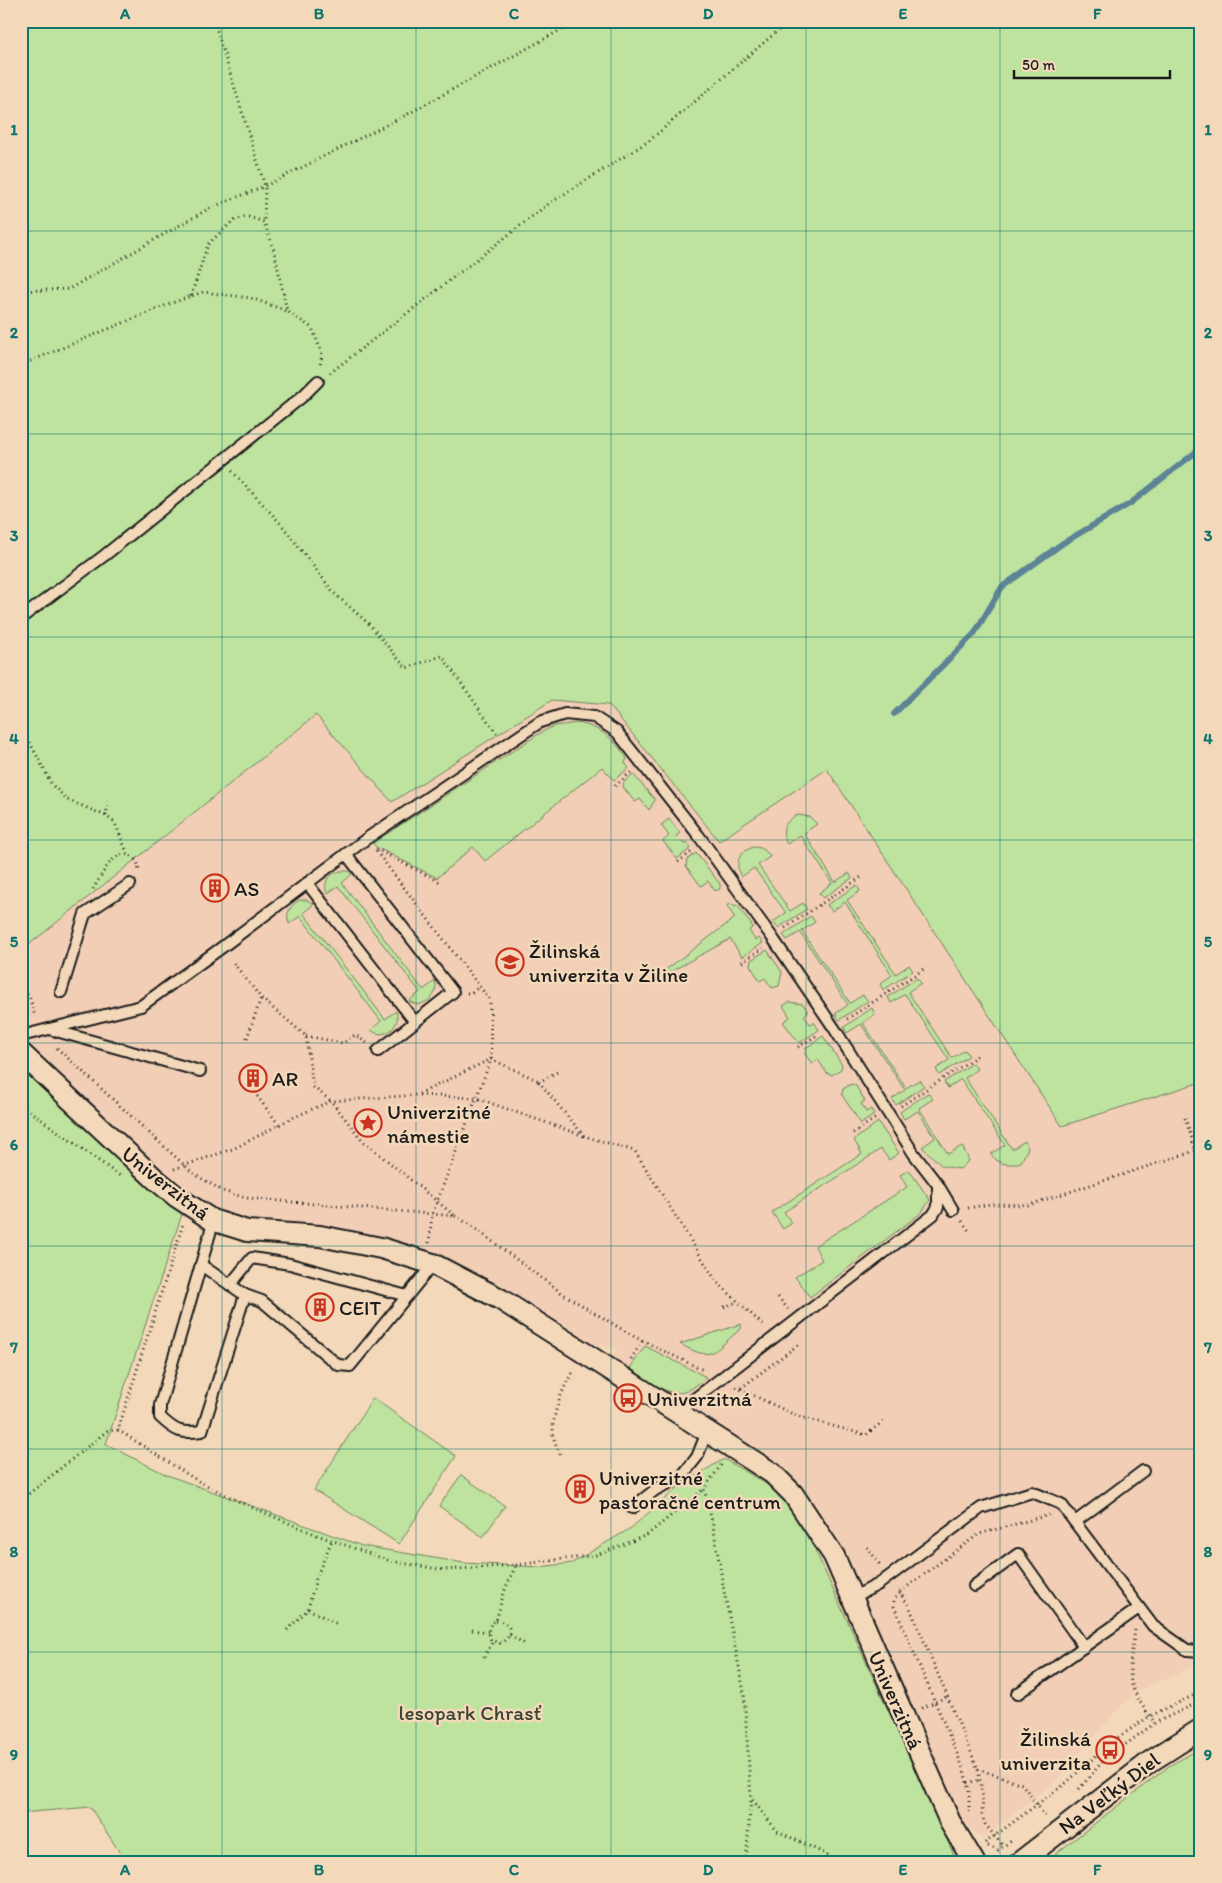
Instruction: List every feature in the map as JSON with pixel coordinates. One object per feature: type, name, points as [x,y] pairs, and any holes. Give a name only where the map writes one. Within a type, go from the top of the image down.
[{"type":"street","name":"Univerzitná","points":[[21,1053],[154,1178],[212,1220],[247,1231],[320,1236],[346,1241],[381,1248],[430,1263],[500,1299],[772,1473],[793,1494],[834,1556],[950,1822],[979,1853]]},
{"type":"street","name":"Na Veľký Diel","points":[[1020,1862],[1151,1761],[1201,1729]]},
{"type":"lane","points":[[21,618],[105,555],[303,396],[318,381]]},
{"type":"lane","points":[[21,1036],[141,1006],[222,948],[346,854],[540,722],[565,714],[594,717],[617,732],[678,809],[770,941],[834,1028],[914,1154],[938,1185],[953,1210]]},
{"type":"lane","points":[[346,854],[453,992],[378,1050]]},
{"type":"lane","points":[[307,883],[415,1022]]},
{"type":"lane","points":[[61,992],[85,914],[130,884]]},
{"type":"lane","points":[[44,1030],[200,1071]]},
{"type":"lane","points":[[676,1413],[933,1215],[938,1207],[938,1185]]},
{"type":"lane","points":[[212,1220],[201,1265],[160,1406],[160,1417],[171,1427],[186,1433],[202,1431],[245,1294]]},
{"type":"lane","points":[[230,1285],[252,1258],[290,1264],[407,1296]]},
{"type":"lane","points":[[201,1265],[245,1294],[262,1301],[338,1365],[350,1366],[407,1296],[430,1263]]},
{"type":"lane","points":[[632,1508],[656,1490],[681,1477],[697,1457],[707,1432]]},
{"type":"lane","points":[[1075,1522],[1143,1471]]},
{"type":"lane","points":[[852,1598],[879,1584],[981,1508],[1032,1492],[1061,1504],[1153,1626],[1188,1650],[1201,1651]]},
{"type":"lane","points":[[974,1586],[1018,1554],[1084,1646]]},
{"type":"lane","points":[[1016,1694],[1140,1608]]},
{"type":"path","points":[[214,21],[264,186],[264,222],[274,250],[287,311]]},
{"type":"path","points":[[21,290],[69,289],[208,209],[264,186],[406,115],[577,21]]},
{"type":"path","points":[[318,381],[547,205],[648,141],[789,21]]},
{"type":"path","points":[[191,296],[208,244],[233,221],[246,216],[264,222]]},
{"type":"path","points":[[21,365],[203,292],[251,298],[287,311],[312,328],[322,353],[318,381]]},
{"type":"path","points":[[222,460],[281,524],[334,592],[370,625],[406,668],[442,656],[506,745]]},
{"type":"path","points":[[21,730],[28,739],[52,785],[68,800],[106,816],[115,823],[128,855]]},
{"type":"path","points":[[615,786],[633,770]]},
{"type":"path","points":[[106,816],[108,801]]},
{"type":"path","points":[[430,1263],[432,1215],[491,1059],[490,1000],[373,848],[440,882]]},
{"type":"path","points":[[678,862],[696,849]]},
{"type":"path","points":[[742,962],[863,876]]},
{"type":"path","points":[[237,967],[261,998],[306,1036],[343,1043],[355,1035],[378,1050]]},
{"type":"path","points":[[798,1048],[823,1032],[834,1028],[924,969]]},
{"type":"path","points":[[21,986],[30,998],[44,1030],[184,1166],[223,1191],[246,1198],[455,1216]]},
{"type":"path","points":[[246,1038],[261,998]]},
{"type":"path","points":[[306,1036],[313,1086],[331,1101],[363,1141],[438,1200],[455,1216],[469,1224],[563,1294],[635,1337],[720,1379]]},
{"type":"path","points":[[853,1134],[877,1117],[889,1114],[980,1054]]},
{"type":"path","points":[[491,1059],[540,1082],[584,1136]]},
{"type":"path","points":[[417,1095],[491,1059]]},
{"type":"path","points":[[540,1082],[557,1072]]},
{"type":"path","points":[[154,1178],[235,1148],[279,1124],[331,1101],[417,1095],[476,1098],[584,1136],[635,1151],[716,1281],[776,1337]]},
{"type":"path","points":[[257,1096],[279,1124]]},
{"type":"path","points":[[21,1105],[123,1179]]},
{"type":"path","points":[[1185,1118],[1196,1151],[1201,1157]]},
{"type":"path","points":[[953,1210],[991,1204],[1029,1205],[1201,1150]]},
{"type":"path","points":[[118,1430],[188,1204]]},
{"type":"path","points":[[724,1307],[737,1302]]},
{"type":"path","points":[[741,1388],[799,1344]]},
{"type":"path","points":[[560,1454],[553,1438],[553,1423],[569,1376],[587,1354]]},
{"type":"path","points":[[738,1381],[730,1387],[741,1388],[797,1416],[866,1436],[886,1419]]},
{"type":"path","points":[[21,1500],[107,1430],[118,1430],[198,1481],[244,1504],[332,1540],[390,1561],[444,1570],[516,1566],[597,1555],[647,1535],[704,1489],[719,1468],[730,1447]]},
{"type":"path","points":[[704,1489],[713,1524],[744,1692],[751,1798],[746,1862]]},
{"type":"path","points":[[969,1814],[969,1791],[964,1770],[894,1606],[894,1599],[900,1592],[979,1534],[1054,1514]]},
{"type":"path","points":[[287,1630],[308,1609],[316,1578],[332,1540]]},
{"type":"path","points":[[867,1547],[909,1606],[978,1769],[983,1797],[982,1815],[985,1824],[1002,1846]]},
{"type":"path","points":[[496,1621],[504,1592],[516,1566]]},
{"type":"path","points":[[308,1609],[338,1625]]},
{"type":"path","points":[[496,1621],[502,1621],[510,1629],[510,1635],[506,1641],[500,1643],[493,1641],[488,1632],[491,1624],[496,1621]]},
{"type":"path","points":[[472,1630],[488,1632]]},
{"type":"path","points":[[1135,1630],[1130,1665],[1132,1682],[1138,1699],[1155,1723]]},
{"type":"path","points":[[510,1635],[525,1644]]},
{"type":"path","points":[[484,1657],[493,1641]]},
{"type":"path","points":[[979,1853],[994,1836],[1065,1784],[1110,1743],[1150,1716],[1201,1692]]},
{"type":"path","points":[[903,1716],[946,1697]]},
{"type":"path","points":[[1074,1795],[1103,1762],[1155,1723],[1201,1701]]},
{"type":"path","points":[[978,1769],[1022,1784],[1045,1816]]},
{"type":"path","points":[[967,1783],[980,1780]]},
{"type":"path","points":[[751,1798],[777,1831],[830,1856],[836,1862]]},
{"type":"path","points":[[1038,1821],[1052,1811]]},
{"type":"path","points":[[979,1853],[998,1850],[1018,1836]]},
{"type":"path","points":[[978,1837],[979,1853]]},
{"type":"shaded area","name":"Žilinská univerzita v Žiline","points":[[21,266],[942,641],[1201,1074],[1201,1664],[1135,1693],[1122,1705],[1053,1783],[984,1837],[976,1834],[965,1824],[959,1815],[849,1565],[811,1502],[795,1482],[722,1430],[612,1358],[616,1349],[591,1344],[559,1321],[466,1271],[380,1238],[308,1224],[270,1224],[247,1221],[221,1213],[197,1202],[161,1174],[21,1044]]},
{"type":"green space","points":[[21,21],[1190,21],[1201,31],[1201,1082],[1062,1126],[827,769],[719,841],[609,705],[552,700],[392,802],[316,715],[21,951]]},
{"type":"green space","points":[[577,723],[594,728],[611,739],[627,758],[625,763],[629,768],[614,780],[602,767],[485,861],[473,847],[437,878],[376,847],[373,843],[540,733],[554,726]]},
{"type":"green space","points":[[633,774],[655,800],[649,810],[640,799],[635,802],[623,787],[624,782]]},
{"type":"green space","points":[[798,815],[810,817],[817,824],[804,833],[835,882],[849,873],[852,878],[823,898],[819,893],[832,883],[800,835],[787,844],[785,839],[785,826],[793,817]]},
{"type":"green space","points":[[669,819],[680,833],[676,836],[684,844],[687,842],[691,848],[677,859],[663,841],[669,836],[661,825]]},
{"type":"green space","points":[[754,847],[761,848],[771,856],[758,865],[790,911],[803,903],[807,909],[778,928],[773,922],[786,913],[754,868],[741,877],[739,872],[739,858],[745,851]]},
{"type":"green space","points":[[696,853],[720,884],[720,889],[715,891],[708,881],[701,886],[686,866],[687,860]]},
{"type":"green space","points":[[341,871],[348,871],[352,874],[342,883],[423,990],[435,981],[436,990],[429,1000],[417,1005],[409,1001],[420,992],[338,886],[327,894],[326,882],[330,876]]},
{"type":"green space","points":[[857,885],[860,891],[847,900],[896,974],[909,965],[913,971],[883,990],[880,984],[892,975],[845,902],[832,911],[827,905]]},
{"type":"green space","points":[[300,900],[307,900],[314,904],[303,913],[385,1019],[396,1011],[396,1022],[391,1030],[381,1034],[371,1030],[381,1021],[300,916],[289,924],[289,910]]},
{"type":"green space","points":[[730,904],[738,906],[753,927],[749,930],[755,940],[759,938],[763,943],[742,957],[730,939],[644,986],[735,918],[727,906]]},
{"type":"green space","points":[[811,916],[815,922],[802,931],[850,1003],[863,995],[868,1001],[839,1020],[835,1014],[848,1005],[800,932],[787,940],[783,935]]},
{"type":"green space","points":[[767,950],[782,972],[779,986],[772,988],[765,978],[760,981],[750,965],[751,960]]},
{"type":"green space","points":[[917,978],[921,983],[908,992],[952,1058],[965,1050],[969,1056],[939,1075],[936,1069],[949,1060],[905,994],[891,1003],[888,997]]},
{"type":"green space","points":[[789,1002],[803,1004],[808,1012],[804,1016],[810,1024],[814,1022],[819,1030],[799,1043],[783,1022],[790,1017],[783,1006]]},
{"type":"green space","points":[[872,1008],[875,1014],[863,1023],[906,1088],[919,1080],[924,1086],[896,1105],[892,1099],[905,1090],[861,1024],[847,1033],[844,1027]]},
{"type":"green space","points":[[823,1036],[842,1065],[841,1069],[832,1075],[827,1073],[818,1060],[812,1064],[805,1054],[806,1048]]},
{"type":"green space","name":"lesopark Chrasť","points":[[21,1046],[184,1208],[106,1444],[167,1475],[362,1546],[464,1563],[539,1567],[572,1563],[631,1528],[683,1483],[724,1459],[792,1499],[957,1862],[126,1862],[90,1807],[21,1813]]},
{"type":"green space","points":[[973,1063],[977,1069],[965,1078],[1012,1149],[1025,1141],[1028,1148],[1021,1162],[1004,1164],[994,1158],[991,1154],[1005,1145],[961,1079],[948,1088],[944,1082]]},
{"type":"green space","points":[[851,1084],[856,1086],[865,1101],[861,1103],[866,1112],[871,1109],[874,1115],[861,1124],[842,1095],[843,1089]]},
{"type":"green space","points":[[928,1093],[933,1099],[919,1108],[948,1154],[962,1146],[969,1160],[960,1169],[942,1166],[922,1147],[935,1138],[918,1111],[904,1119],[900,1112]]},
{"type":"green space","points":[[878,1122],[899,1153],[889,1160],[881,1149],[784,1212],[792,1223],[783,1229],[772,1212],[862,1154],[854,1140]]},
{"type":"green space","points":[[909,1170],[930,1200],[921,1213],[810,1297],[795,1277],[822,1260],[815,1246],[907,1187],[900,1175]]},
{"type":"green space","points":[[741,1324],[741,1329],[711,1353],[699,1353],[680,1344]]},
{"type":"green space","points":[[645,1346],[706,1377],[692,1388],[680,1393],[657,1386],[630,1368]]},
{"type":"green space","points":[[373,1398],[456,1456],[399,1544],[314,1490]]},
{"type":"green space","points":[[461,1475],[505,1506],[483,1537],[439,1506]]},
{"type":"green space","points":[[1201,1748],[1201,1862],[1045,1862],[1169,1766]]},
{"type":"waterway","points":[[894,714],[974,634],[1002,587],[1063,543],[1131,503],[1201,448]]},
{"type":"place","name":"AS","points":[[215,888]]},
{"type":"place","name":"Žilinská univerzita v Žiline","points":[[510,962]]},
{"type":"place","name":"AR","points":[[253,1078]]},
{"type":"place","name":"Univerzitné námestie","points":[[368,1123]]},
{"type":"place","name":"CEIT","points":[[320,1307]]},
{"type":"place","name":"Univerzitná","points":[[628,1398]]},
{"type":"place","name":"Univerzitné pastoračné centrum","points":[[580,1489]]},
{"type":"place","name":"Žilinská univerzita","points":[[1110,1750]]}]
